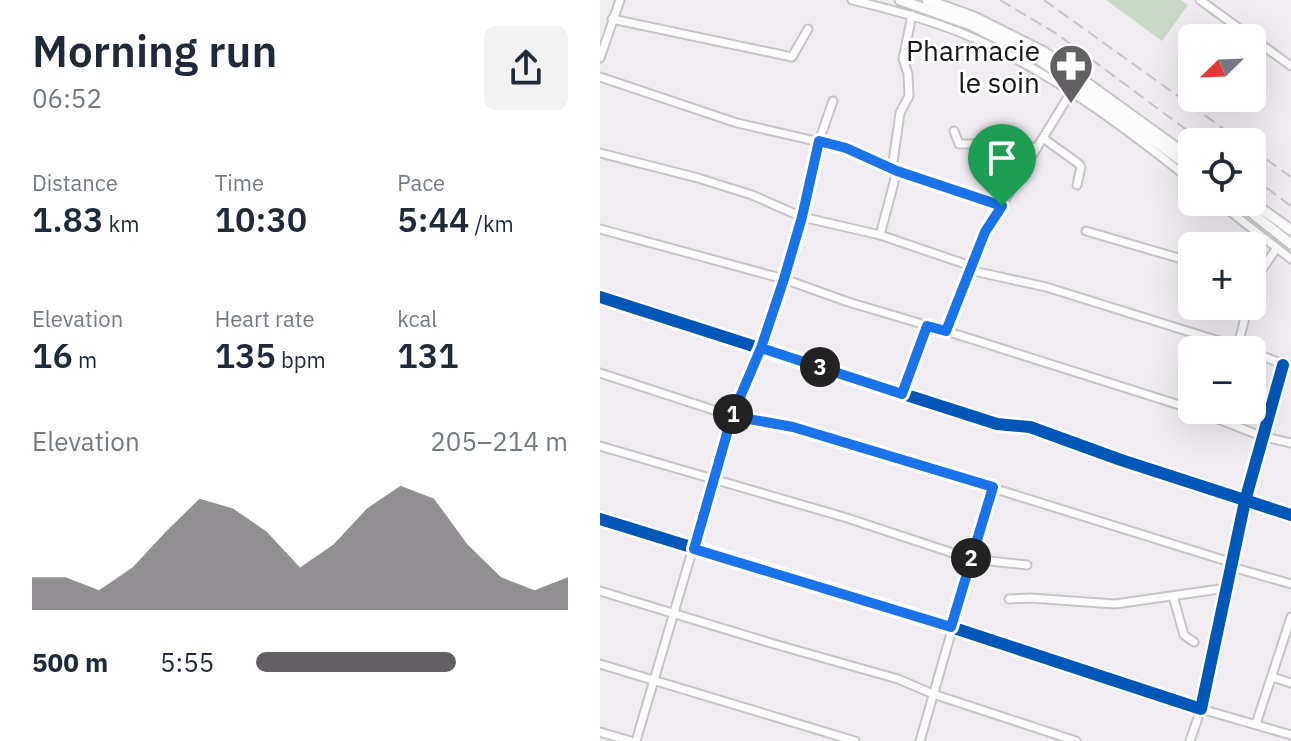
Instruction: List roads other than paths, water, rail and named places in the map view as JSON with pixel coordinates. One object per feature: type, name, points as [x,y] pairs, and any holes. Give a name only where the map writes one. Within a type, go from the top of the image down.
[{"type":"main road","points":[[900,0],[971,25],[1040,60],[1074,88],[1178,159]]},
{"type":"main road","points":[[927,0],[974,17],[1044,52],[1178,158]]},
{"type":"main road","points":[[1266,212],[1291,230]]},
{"type":"main road","points":[[1256,216],[1291,244]]},
{"type":"street","points":[[600,58],[620,0]]},
{"type":"street","points":[[852,0],[912,15],[965,34],[1074,88],[985,232],[946,331]]},
{"type":"street","points":[[1200,0],[1291,66]]},
{"type":"street","points":[[880,235],[894,170],[900,113],[909,96],[908,74],[903,59],[912,15]]},
{"type":"street","points":[[612,19],[792,57],[808,29]]},
{"type":"street","points":[[600,77],[737,123],[846,148],[894,170],[1002,206]]},
{"type":"street","points":[[600,732],[634,741],[655,680],[732,416],[761,348],[784,279],[819,141],[833,101]]},
{"type":"street","points":[[954,131],[959,144],[1017,144],[1037,148]]},
{"type":"street","points":[[1043,138],[1079,164],[1077,185]]},
{"type":"street","points":[[600,153],[752,195],[802,217],[880,235],[970,268],[1046,287],[1200,336]]},
{"type":"street","points":[[1235,216],[1291,259]]},
{"type":"street","points":[[600,229],[784,279],[848,302],[1178,404]]},
{"type":"street","points":[[1086,231],[1178,258]]},
{"type":"street","points":[[1266,262],[1276,249]]},
{"type":"street","points":[[600,297],[997,424],[1030,427],[1291,515]]},
{"type":"street","points":[[902,394],[927,326]]},
{"type":"street","points":[[1190,741],[1201,709],[1261,436],[1287,366],[1266,357]]},
{"type":"street","points":[[600,373],[732,416],[809,432],[993,487],[1291,584]]},
{"type":"street","points":[[1231,424],[1261,436],[1291,443]]},
{"type":"street","points":[[600,446],[847,518],[971,559],[1027,565]]},
{"type":"street","points":[[920,741],[993,487]]},
{"type":"street","points":[[600,519],[1291,735]]},
{"type":"street","points":[[1009,599],[1115,604],[1227,588]]},
{"type":"street","points":[[600,591],[898,679],[933,694],[1076,741]]},
{"type":"street","points":[[1173,596],[1184,635],[1194,642]]},
{"type":"street","points":[[1256,724],[1291,617]]},
{"type":"street","points":[[600,664],[855,741]]},
{"type":"street","points":[[1272,677],[1291,683]]},
{"type":"railway","points":[[1000,0],[1057,34],[1184,128]]},
{"type":"railway","points":[[1044,0],[1222,128]]},
{"type":"railway","points":[[1266,159],[1291,177]]},
{"type":"railway","points":[[1266,187],[1291,206]]},
{"type":"place","name":"Pharmacie le soin","points":[[1071,105]]}]
